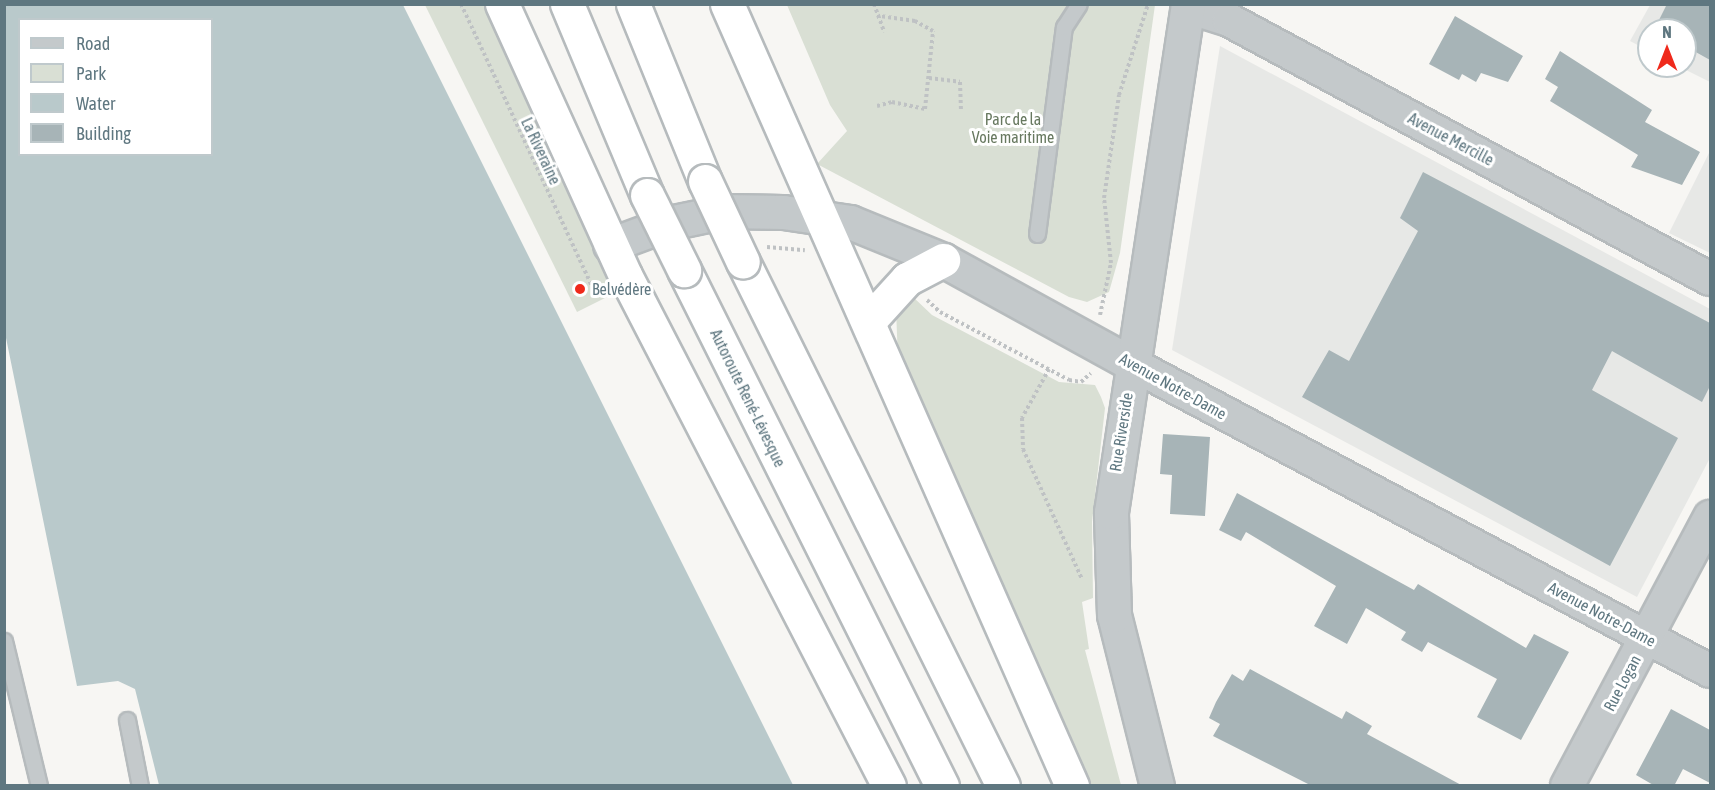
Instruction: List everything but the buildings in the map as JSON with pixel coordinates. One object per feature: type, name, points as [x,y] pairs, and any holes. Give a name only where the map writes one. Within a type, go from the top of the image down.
[{"type":"highway","points":[[502,4],[610,244],[889,786]]},
{"type":"highway","name":"Autoroute René-Lévesque","points":[[567,4],[647,195],[942,786]]},
{"type":"highway","points":[[633,4],[705,181],[743,262],[1003,786]]},
{"type":"highway","points":[[728,4],[1072,786]]},
{"type":"highway","points":[[868,322],[907,279],[943,260]]},
{"type":"street","name":"Avenue Mercille","points":[[1183,5],[1229,20],[1710,279]]},
{"type":"street","name":"Rue Riverside","points":[[1157,786],[1126,676],[1111,588],[1112,488],[1183,5]]},
{"type":"street","name":"Avenue Notre-Dame","points":[[610,244],[678,220],[726,211],[822,216],[880,231],[943,260],[1132,364],[1710,671]]},
{"type":"street","name":"Rue Logan","points":[[1567,786],[1710,517]]},
{"type":"lane","points":[[1037,234],[1064,27],[1079,4]]},
{"type":"lane","points":[[4,641],[39,786]]},
{"type":"lane","points":[[127,720],[140,786]]},
{"type":"path","name":"La Riveraine","points":[[461,4],[592,286],[607,279]]},
{"type":"path","points":[[874,4],[884,32]]},
{"type":"path","points":[[1103,295],[1112,257],[1104,198],[1119,95],[1148,4]]},
{"type":"path","points":[[877,106],[892,102],[925,109],[933,31],[915,21],[878,16]]},
{"type":"path","points":[[928,78],[960,82],[961,109]]},
{"type":"path","points":[[926,298],[940,312],[1069,380],[1089,378]]},
{"type":"path","points":[[1049,369],[1022,418],[1023,449],[1084,590]]},
{"type":"shaded area","points":[[1650,5],[1710,5],[1710,82],[1697,76],[1697,18],[1643,18]]},
{"type":"shaded area","points":[[1637,28],[1637,45],[1630,41]]},
{"type":"shaded area","points":[[1220,46],[1710,309],[1710,458],[1637,597],[1172,350]]},
{"type":"shaded area","points":[[1710,151],[1710,253],[1669,233]]},
{"type":"green space","points":[[425,5],[489,5],[619,291],[577,312]]},
{"type":"green space","name":"Parc de la Voie maritime","points":[[787,5],[1155,5],[1120,253],[1109,292],[1087,302],[1069,297],[817,164],[847,131],[830,105]]},
{"type":"green space","points":[[912,296],[932,315],[1059,382],[1095,385],[1101,397],[1105,408],[1092,522],[1093,598],[1082,602],[1089,649],[1085,650],[1121,785],[1086,785],[898,362],[896,308]]},
{"type":"water","points":[[4,5],[403,5],[793,785],[159,785],[135,689],[118,681],[77,686],[5,333]]},
{"type":"place","name":"Belvédère","points":[[580,289]]}]
